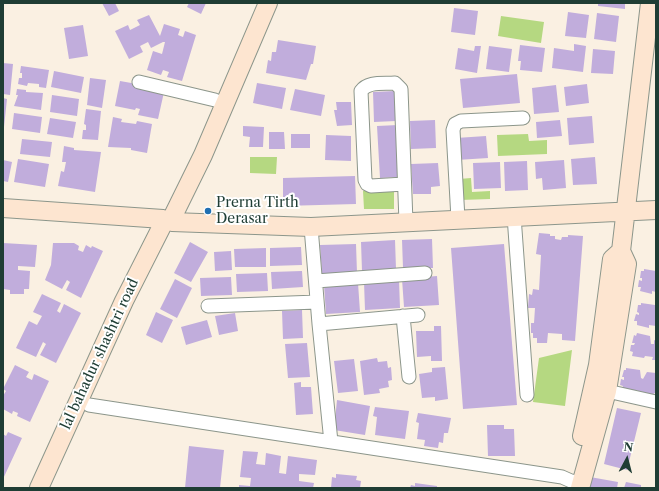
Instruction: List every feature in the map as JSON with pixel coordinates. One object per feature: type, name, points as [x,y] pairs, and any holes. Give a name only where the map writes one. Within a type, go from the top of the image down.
[{"type":"street","name":"lal bahadur shashtri road","points":[[39,488],[124,301],[168,220],[254,3]]},
{"type":"street","points":[[51,488],[89,406],[168,220],[203,155],[268,3]]},
{"type":"street","points":[[575,485],[607,391],[627,264],[621,252],[650,3]]},
{"type":"street","points":[[139,82],[215,100]]},
{"type":"street","points":[[404,184],[371,186],[367,184],[365,180],[361,91],[364,86],[369,84],[395,83],[401,90],[406,222]]},
{"type":"street","points":[[458,219],[453,130],[455,124],[461,121],[523,118]]},
{"type":"street","points":[[3,208],[168,220],[311,227],[656,210]]},
{"type":"street","points":[[514,216],[526,394]]},
{"type":"street","points":[[311,227],[331,442]]},
{"type":"street","points":[[575,485],[598,365],[612,259],[621,252]]},
{"type":"street","points":[[316,281],[425,273]]},
{"type":"street","points":[[208,306],[317,302]]},
{"type":"street","points":[[319,324],[418,315]]},
{"type":"street","points":[[403,316],[409,377]]},
{"type":"street","points":[[607,391],[656,402]]},
{"type":"street","points":[[89,406],[562,477],[575,485]]},
{"type":"green space","points":[[501,16],[544,22],[541,43],[498,36]]},
{"type":"green space","points":[[528,134],[529,141],[547,140],[547,154],[498,156],[497,135]]},
{"type":"green space","points":[[250,157],[277,157],[276,174],[250,173]]},
{"type":"green space","points":[[471,178],[472,192],[490,191],[490,199],[460,200],[459,179]]},
{"type":"green space","points":[[363,191],[394,191],[394,209],[364,209]]},
{"type":"green space","points":[[572,350],[565,406],[533,402],[539,358]]},
{"type":"building","points":[[102,3],[115,3],[119,11],[109,16]]},
{"type":"building","points":[[189,3],[206,3],[201,14],[187,7]]},
{"type":"building","points":[[598,3],[625,3],[625,9],[598,6]]},
{"type":"building","points":[[454,8],[478,11],[475,35],[451,32]]},
{"type":"building","points":[[568,12],[589,15],[586,38],[565,36]]},
{"type":"building","points":[[597,13],[619,16],[616,42],[594,39]]},
{"type":"building","points":[[149,15],[160,36],[164,24],[180,29],[178,35],[183,37],[185,31],[196,35],[182,81],[167,77],[169,72],[163,70],[161,75],[147,70],[153,51],[162,54],[165,42],[151,48],[148,42],[140,46],[143,52],[129,59],[115,31],[128,25],[130,30],[140,25],[137,20]]},
{"type":"building","points":[[83,25],[88,56],[69,59],[64,28]]},
{"type":"building","points":[[278,40],[316,46],[313,64],[311,64],[306,80],[266,73],[268,60],[271,61],[272,52],[276,52]]},
{"type":"building","points":[[574,44],[586,46],[583,72],[552,68],[554,48],[574,51]]},
{"type":"building","points":[[520,45],[545,48],[542,72],[520,70],[521,61],[518,61]]},
{"type":"building","points":[[475,46],[481,46],[477,73],[455,69],[458,48],[474,51]]},
{"type":"building","points":[[489,46],[512,49],[509,72],[486,69]]},
{"type":"building","points":[[593,49],[615,51],[613,74],[591,73]]},
{"type":"building","points":[[3,63],[13,64],[10,95],[3,94]]},
{"type":"building","points":[[21,66],[49,70],[46,88],[39,87],[39,84],[28,83],[27,86],[18,84],[19,78],[22,78],[22,73],[20,73]]},
{"type":"building","points":[[54,71],[84,77],[81,93],[51,87]]},
{"type":"building","points":[[517,74],[520,103],[463,108],[460,79]]},
{"type":"building","points":[[90,78],[106,80],[102,108],[87,105]]},
{"type":"building","points":[[120,81],[137,84],[144,88],[144,90],[164,92],[158,119],[138,115],[140,109],[136,108],[135,110],[115,106]]},
{"type":"building","points":[[257,83],[286,88],[282,109],[253,103]]},
{"type":"building","points":[[587,84],[589,103],[566,106],[564,87]]},
{"type":"building","points":[[556,85],[559,112],[534,114],[532,88]]},
{"type":"building","points":[[17,89],[26,90],[26,92],[43,93],[41,110],[14,106],[18,95],[16,95]]},
{"type":"building","points":[[295,89],[325,95],[321,116],[290,110]]},
{"type":"building","points":[[395,91],[396,121],[374,122],[373,92]]},
{"type":"building","points":[[52,95],[79,99],[77,116],[50,112]]},
{"type":"building","points":[[3,98],[7,99],[4,127],[3,127]]},
{"type":"building","points":[[336,102],[351,102],[352,125],[337,126],[334,110],[337,110]]},
{"type":"building","points":[[86,109],[101,111],[98,140],[82,139],[83,130],[86,130],[86,125],[84,124]]},
{"type":"building","points":[[14,113],[42,117],[40,133],[12,129]]},
{"type":"building","points":[[592,116],[594,143],[569,145],[567,118]]},
{"type":"building","points":[[113,117],[122,119],[121,122],[136,124],[137,121],[152,124],[147,153],[131,150],[131,148],[108,147]]},
{"type":"building","points":[[50,118],[76,122],[73,138],[47,134]]},
{"type":"building","points":[[435,120],[436,148],[411,149],[410,121]]},
{"type":"building","points":[[560,120],[562,136],[537,138],[536,122]]},
{"type":"building","points":[[398,125],[401,177],[380,178],[377,126]]},
{"type":"building","points":[[243,126],[264,127],[263,147],[249,147],[250,137],[243,136]]},
{"type":"building","points":[[269,132],[284,132],[285,149],[269,149]]},
{"type":"building","points":[[291,134],[310,134],[310,148],[291,148]]},
{"type":"building","points":[[326,135],[351,136],[351,161],[325,160]]},
{"type":"building","points":[[486,136],[488,158],[457,160],[456,138]]},
{"type":"building","points":[[22,139],[52,142],[50,157],[20,154]]},
{"type":"building","points":[[64,146],[74,148],[74,150],[101,152],[95,192],[58,186],[61,171],[64,172],[66,162],[62,162]]},
{"type":"building","points":[[595,157],[597,184],[573,185],[571,159]]},
{"type":"building","points":[[18,159],[49,164],[45,187],[14,182]]},
{"type":"building","points":[[3,160],[12,162],[8,182],[3,181]]},
{"type":"building","points":[[564,160],[566,188],[543,190],[542,178],[536,179],[535,162]]},
{"type":"building","points":[[527,161],[528,190],[505,191],[504,162]]},
{"type":"building","points":[[500,162],[501,188],[474,189],[473,163]]},
{"type":"building","points":[[438,163],[440,186],[431,187],[431,194],[413,194],[411,164]]},
{"type":"building","points":[[355,176],[356,204],[283,206],[283,178]]},
{"type":"building","points":[[539,233],[550,234],[550,236],[555,236],[555,239],[561,240],[562,237],[568,237],[568,235],[583,236],[575,341],[562,340],[562,334],[548,333],[547,343],[537,343],[537,338],[533,338],[533,333],[531,333],[531,323],[534,323],[535,308],[528,308],[529,294],[532,295],[533,289],[539,290],[541,255],[536,254]]},
{"type":"building","points":[[432,239],[433,268],[403,268],[402,240]]},
{"type":"building","points":[[395,240],[396,269],[362,271],[361,242]]},
{"type":"building","points":[[190,242],[208,252],[191,282],[174,273]]},
{"type":"building","points":[[3,243],[37,245],[35,267],[18,266],[18,270],[30,271],[29,289],[24,289],[24,294],[10,294],[10,290],[3,289]]},
{"type":"building","points":[[53,243],[74,243],[79,246],[78,250],[83,252],[86,245],[103,251],[81,298],[66,290],[70,282],[67,280],[62,289],[45,280],[51,265]]},
{"type":"building","points":[[356,244],[357,273],[322,274],[320,245]]},
{"type":"building","points":[[504,244],[517,405],[463,409],[451,248]]},
{"type":"building","points":[[301,247],[302,265],[270,266],[270,248]]},
{"type":"building","points":[[266,248],[266,267],[235,267],[234,249]]},
{"type":"building","points":[[231,251],[232,270],[215,271],[214,252]]},
{"type":"building","points":[[644,269],[656,271],[656,292],[652,291],[652,294],[640,291],[641,287],[638,287],[639,280],[642,281],[642,278],[640,278],[641,271],[644,271]]},
{"type":"building","points":[[302,271],[303,287],[272,289],[271,272]]},
{"type":"building","points":[[267,273],[268,291],[237,292],[236,274]]},
{"type":"building","points":[[437,276],[439,305],[404,307],[402,279]]},
{"type":"building","points":[[231,277],[232,295],[201,296],[200,278]]},
{"type":"building","points":[[175,279],[192,288],[177,318],[160,309]]},
{"type":"building","points":[[399,280],[400,308],[365,310],[364,282]]},
{"type":"building","points":[[358,283],[360,312],[326,314],[324,285]]},
{"type":"building","points":[[42,294],[61,303],[57,311],[60,313],[64,304],[81,313],[56,363],[40,355],[46,344],[43,342],[36,357],[16,348],[29,321],[37,325],[42,316],[33,312]]},
{"type":"building","points":[[641,303],[655,305],[656,326],[649,325],[649,328],[637,325],[637,321],[634,321],[636,314],[639,315],[637,312],[638,305],[641,305]]},
{"type":"building","points":[[302,310],[303,338],[283,339],[282,311]]},
{"type":"building","points":[[156,312],[173,320],[162,343],[146,335]]},
{"type":"building","points":[[235,313],[238,331],[219,335],[215,316]]},
{"type":"building","points":[[207,320],[212,337],[186,345],[181,327]]},
{"type":"building","points":[[434,326],[441,326],[442,361],[431,361],[431,356],[417,357],[416,331],[434,331]]},
{"type":"building","points":[[637,333],[650,336],[651,344],[654,344],[654,340],[656,341],[656,360],[652,360],[653,357],[645,356],[644,358],[632,356],[633,352],[630,351],[631,345],[634,345],[635,343],[632,343],[634,335],[636,336]]},
{"type":"building","points":[[307,343],[310,377],[288,378],[285,344]]},
{"type":"building","points":[[377,358],[378,362],[387,361],[388,368],[391,367],[392,380],[388,381],[389,387],[379,389],[380,393],[364,395],[360,361]]},
{"type":"building","points":[[354,359],[358,391],[338,393],[334,361]]},
{"type":"building","points":[[15,365],[29,372],[26,377],[32,380],[34,374],[49,381],[30,422],[17,416],[18,413],[13,411],[12,414],[3,409],[3,396],[6,391],[3,389]]},
{"type":"building","points":[[445,367],[448,399],[435,401],[435,397],[422,398],[419,374],[432,372],[432,368]]},
{"type":"building","points":[[626,368],[640,370],[641,378],[643,379],[647,372],[656,373],[656,394],[654,393],[653,396],[642,394],[643,392],[634,390],[634,393],[622,390],[623,386],[620,385],[621,379],[624,380],[624,377],[622,377]]},
{"type":"building","points":[[301,382],[301,387],[311,387],[313,414],[296,415],[294,383]]},
{"type":"building","points":[[337,400],[370,406],[365,435],[334,430]]},
{"type":"building","points":[[375,407],[409,411],[405,439],[375,435],[377,417],[373,416]]},
{"type":"building","points":[[617,408],[641,413],[627,470],[604,464]]},
{"type":"building","points":[[418,413],[451,418],[448,433],[444,433],[443,443],[439,442],[438,448],[424,446],[425,440],[417,439],[419,423],[416,422]]},
{"type":"building","points":[[487,425],[504,425],[504,429],[514,429],[515,456],[488,456]]},
{"type":"building","points":[[8,432],[22,438],[3,479],[3,434],[6,436]]},
{"type":"building","points":[[189,446],[224,450],[220,488],[185,488]]},
{"type":"building","points":[[243,451],[258,452],[256,464],[265,465],[266,453],[281,456],[279,473],[286,474],[288,456],[317,460],[315,475],[299,474],[299,481],[314,483],[313,488],[239,488],[239,485],[250,486],[251,478],[240,477]]},
{"type":"building","points":[[336,474],[357,476],[356,480],[361,481],[360,488],[331,488],[332,477],[336,478]]},
{"type":"building","points":[[590,477],[618,482],[617,488],[588,488]]},
{"type":"building","points":[[626,482],[641,485],[641,488],[624,488]]},
{"type":"building","points":[[415,483],[437,486],[437,488],[410,488],[411,485],[415,486]]},
{"type":"place","name":"Prerna Tirth Derasar","points":[[208,211]]}]
